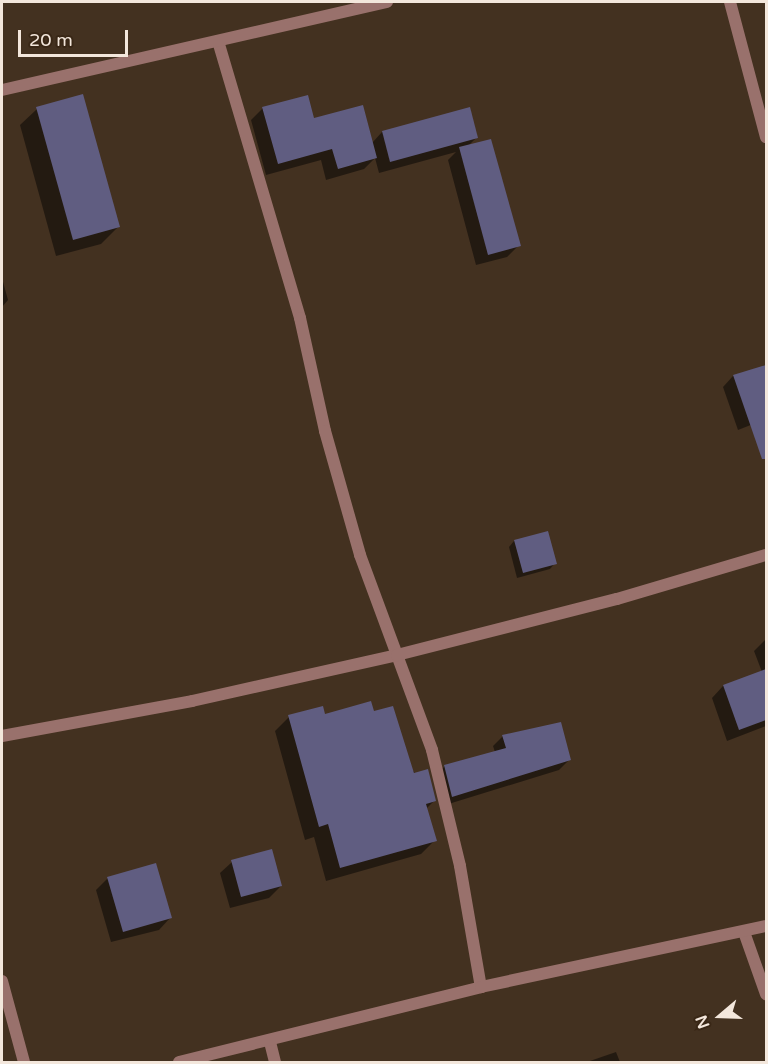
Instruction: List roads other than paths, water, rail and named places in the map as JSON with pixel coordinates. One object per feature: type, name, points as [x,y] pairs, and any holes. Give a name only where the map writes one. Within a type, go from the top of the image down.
[{"type":"street","points":[[2,90],[387,2]]},
{"type":"street","points":[[730,2],[766,137]]},
{"type":"street","points":[[218,41],[300,318],[325,431],[360,555],[432,750],[460,866],[481,987]]},
{"type":"street","points":[[2,736],[192,701],[397,655],[617,599],[766,555]]},
{"type":"street","points":[[179,1062],[270,1042],[481,987],[766,926]]},
{"type":"street","points":[[744,932],[766,994]]},
{"type":"street","points":[[2,981],[24,1062]]},
{"type":"street","points":[[270,1042],[275,1062]]}]
